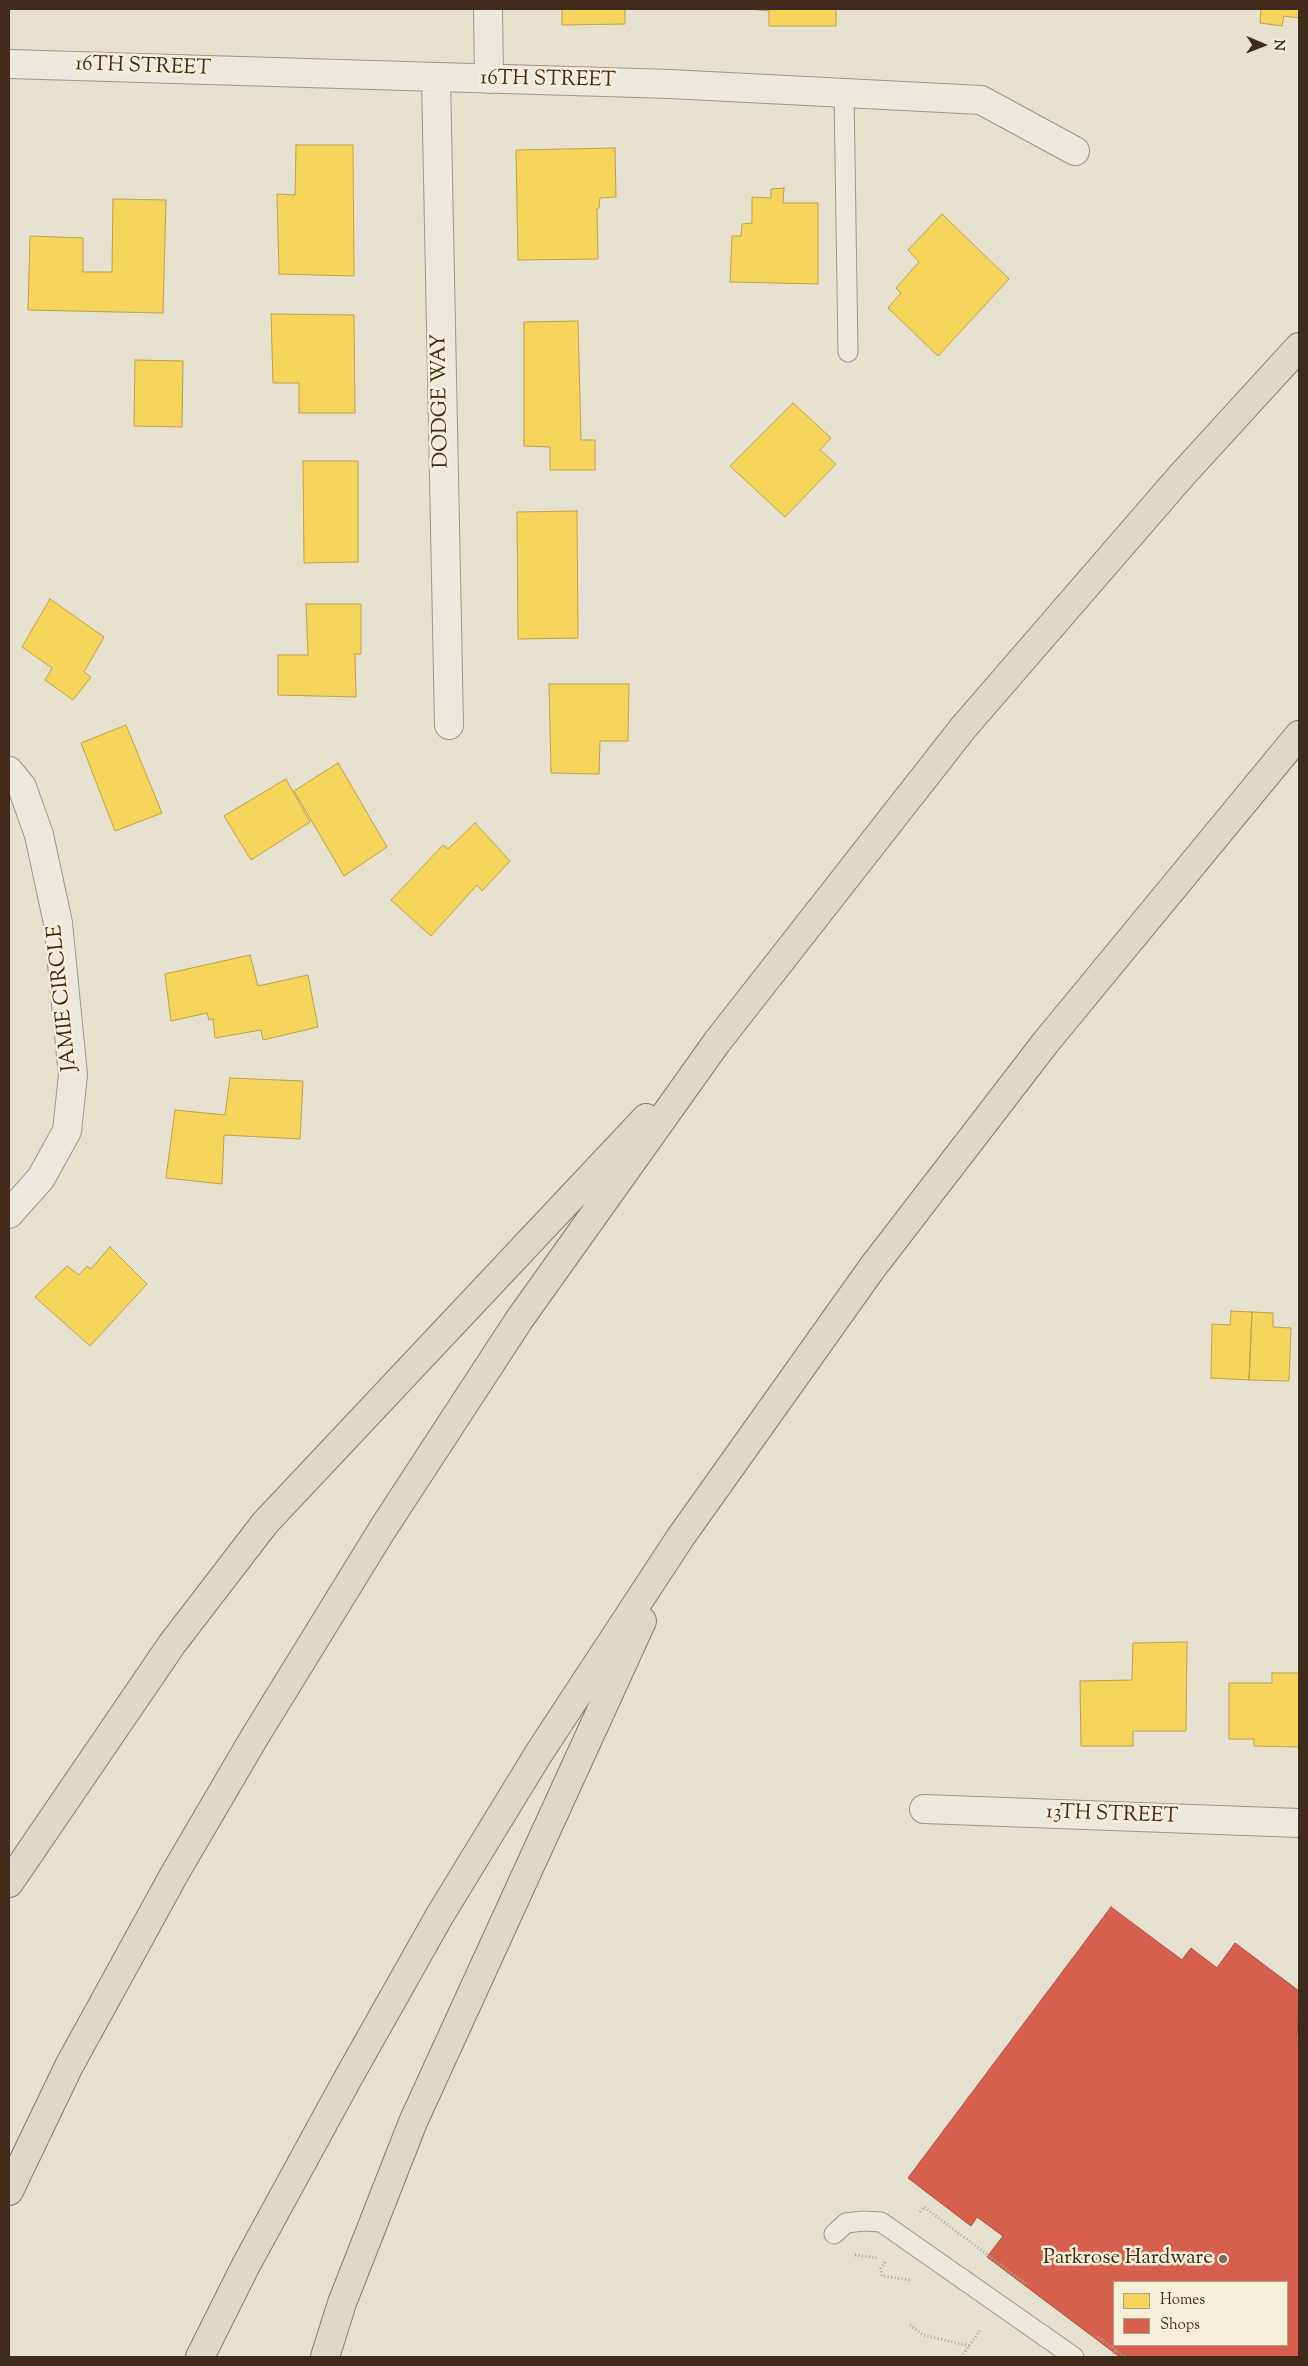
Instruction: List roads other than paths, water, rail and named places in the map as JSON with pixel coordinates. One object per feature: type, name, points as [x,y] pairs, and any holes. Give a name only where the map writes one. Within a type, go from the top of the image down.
[{"type":"highway","points":[[9,2191],[69,2066],[175,1873],[382,1530],[519,1320],[717,1042],[963,728],[1182,475],[1299,347]]},
{"type":"highway","points":[[200,2357],[246,2265],[342,2088],[440,1915],[540,1754],[680,1538],[872,1268],[1004,1096],[1052,1034],[1299,734]]},
{"type":"highway","points":[[9,1883],[172,1644],[265,1523],[717,1042]]},
{"type":"highway","points":[[324,2357],[342,2303],[413,2122],[680,1538]]},
{"type":"street","points":[[488,9],[489,79]]},
{"type":"street","name":"16TH STREET","points":[[9,64],[670,84],[981,100],[1075,150]]},
{"type":"street","name":"DODGE WAY","points":[[436,78],[449,725]]},
{"type":"street","name":"JAMIE CIRCLE","points":[[9,771],[22,788],[39,835],[58,923],[73,1075],[67,1131],[42,1178],[9,1214]]},
{"type":"street","name":"13TH STREET","points":[[924,1810],[1299,1823]]},
{"type":"lane","points":[[844,92],[848,352]]},
{"type":"lane","points":[[834,2234],[846,2223],[863,2221],[881,2222],[1074,2357]]},
{"type":"place","name":"Parkrose Hardware","points":[[1223,2259]]}]
